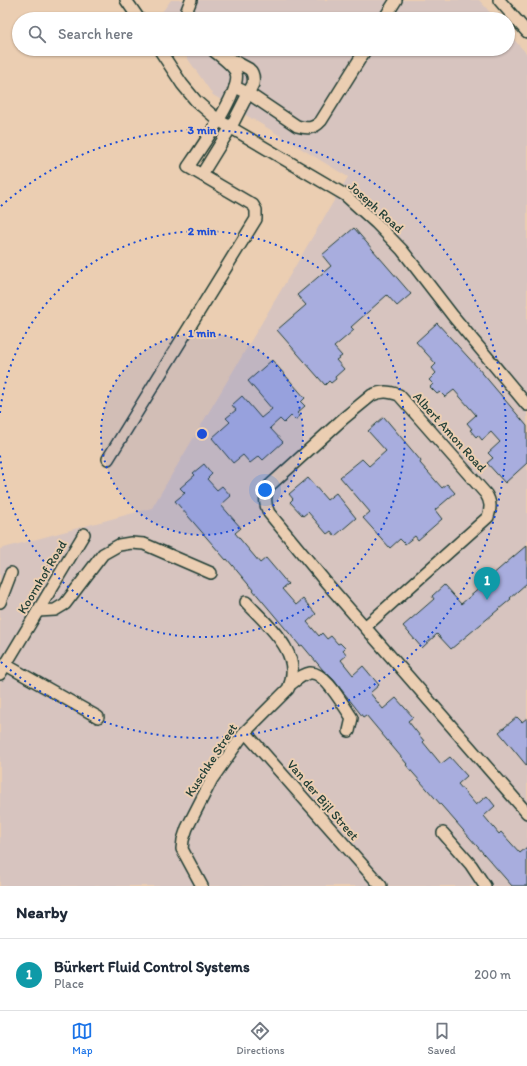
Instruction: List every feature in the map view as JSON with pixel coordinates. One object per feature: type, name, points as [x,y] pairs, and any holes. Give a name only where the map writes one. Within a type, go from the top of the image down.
[{"type":"street","points":[[126,0],[134,12]]},
{"type":"street","points":[[187,12],[191,0]]},
{"type":"street","points":[[388,12],[396,0]]},
{"type":"street","points":[[499,0],[510,12]]},
{"type":"street","points":[[515,18],[527,32]]},
{"type":"street","name":"Joseph Road","points":[[164,56],[182,84],[196,101],[218,120],[345,195],[376,223],[402,250],[453,316],[527,405]]},
{"type":"street","points":[[108,459],[256,219],[256,210],[253,205],[188,167],[218,120],[235,87],[237,75],[234,70],[219,56]]},
{"type":"street","points":[[202,174],[232,127],[253,84],[254,78],[252,72],[244,65],[225,56]]},
{"type":"street","points":[[235,87],[248,93],[297,126],[305,128],[316,126],[321,121],[362,56]]},
{"type":"street","name":"Albert Amon Road","points":[[365,626],[488,517],[491,510],[490,501],[486,494],[399,395],[391,392],[381,392],[372,396],[349,414],[269,486],[266,493],[266,506],[269,513],[324,580],[527,813]]},
{"type":"street","name":"Koornhof Road","points":[[0,674],[84,534]]},
{"type":"street","points":[[38,610],[55,610],[65,604],[103,554],[119,545],[131,543],[144,544],[211,573]]},
{"type":"street","points":[[0,602],[11,574]]},
{"type":"street","points":[[246,602],[286,647],[293,672],[291,684]]},
{"type":"street","points":[[6,664],[98,717]]},
{"type":"street","name":"Kuschke Street","points":[[202,886],[182,849],[183,840],[196,808],[212,779],[244,732],[288,689],[291,684],[310,673],[318,674],[325,679],[352,718],[349,731]]},
{"type":"street","name":"Van der Bijl Street","points":[[244,732],[381,886]]},
{"type":"street","points":[[443,833],[471,865],[486,886]]},
{"type":"shaded area","points":[[171,0],[479,0],[490,12],[162,12]]},
{"type":"shaded area","points":[[515,41],[527,54],[527,886],[0,886],[0,549],[152,508],[348,177],[213,95],[186,56],[515,56]]},
{"type":"building","points":[[354,228],[411,294],[397,306],[387,295],[351,327],[354,330],[334,347],[342,356],[336,360],[344,369],[335,377],[336,379],[331,383],[329,381],[325,385],[277,330],[306,305],[297,295],[331,266],[322,255]]},
{"type":"building","points":[[437,323],[478,368],[527,426],[527,463],[505,483],[487,463],[493,458],[488,453],[500,442],[491,432],[482,440],[478,435],[476,437],[470,430],[472,429],[467,423],[476,415],[454,390],[445,397],[440,392],[437,394],[430,387],[433,384],[429,380],[436,373],[432,368],[436,364],[416,342]]},
{"type":"building","points":[[272,360],[305,398],[301,402],[305,406],[297,413],[300,416],[295,420],[291,416],[284,423],[280,419],[270,428],[283,442],[263,460],[259,456],[250,463],[243,455],[233,463],[212,438],[230,422],[226,418],[236,410],[232,405],[242,396],[261,418],[272,409],[248,381]]},
{"type":"building","points":[[384,417],[421,461],[420,463],[442,488],[447,484],[455,493],[435,510],[442,519],[418,540],[415,536],[405,544],[400,539],[390,548],[363,518],[370,512],[340,477],[362,459],[369,466],[386,451],[368,431]]},
{"type":"building","points":[[204,464],[212,474],[207,479],[217,490],[222,486],[231,496],[221,505],[241,528],[235,533],[260,563],[266,558],[288,584],[282,589],[296,605],[303,599],[316,614],[307,622],[319,636],[322,633],[327,639],[331,636],[338,644],[340,643],[345,648],[343,650],[347,655],[341,660],[353,675],[363,666],[379,685],[370,693],[383,709],[396,698],[413,717],[408,721],[441,764],[450,757],[467,776],[458,784],[476,805],[487,796],[495,806],[484,816],[499,834],[501,832],[520,853],[527,847],[527,886],[512,886],[406,765],[407,764],[366,715],[363,717],[333,679],[323,670],[302,645],[300,646],[227,559],[226,560],[175,501],[185,493],[180,488],[195,475],[193,473]]},
{"type":"building","points":[[308,478],[327,500],[336,493],[356,518],[335,536],[331,531],[327,534],[308,512],[303,516],[290,502],[293,499],[289,494]]},
{"type":"building","points":[[527,545],[527,583],[510,598],[511,599],[451,649],[437,634],[422,648],[403,626],[434,599],[432,596],[444,585],[461,604],[481,587],[479,584],[491,576]]},
{"type":"building","points":[[517,717],[522,722],[527,718],[527,766],[499,732]]},
{"type":"place","name":"Bürkert Fluid Control Systems","points":[[487,600]]}]
